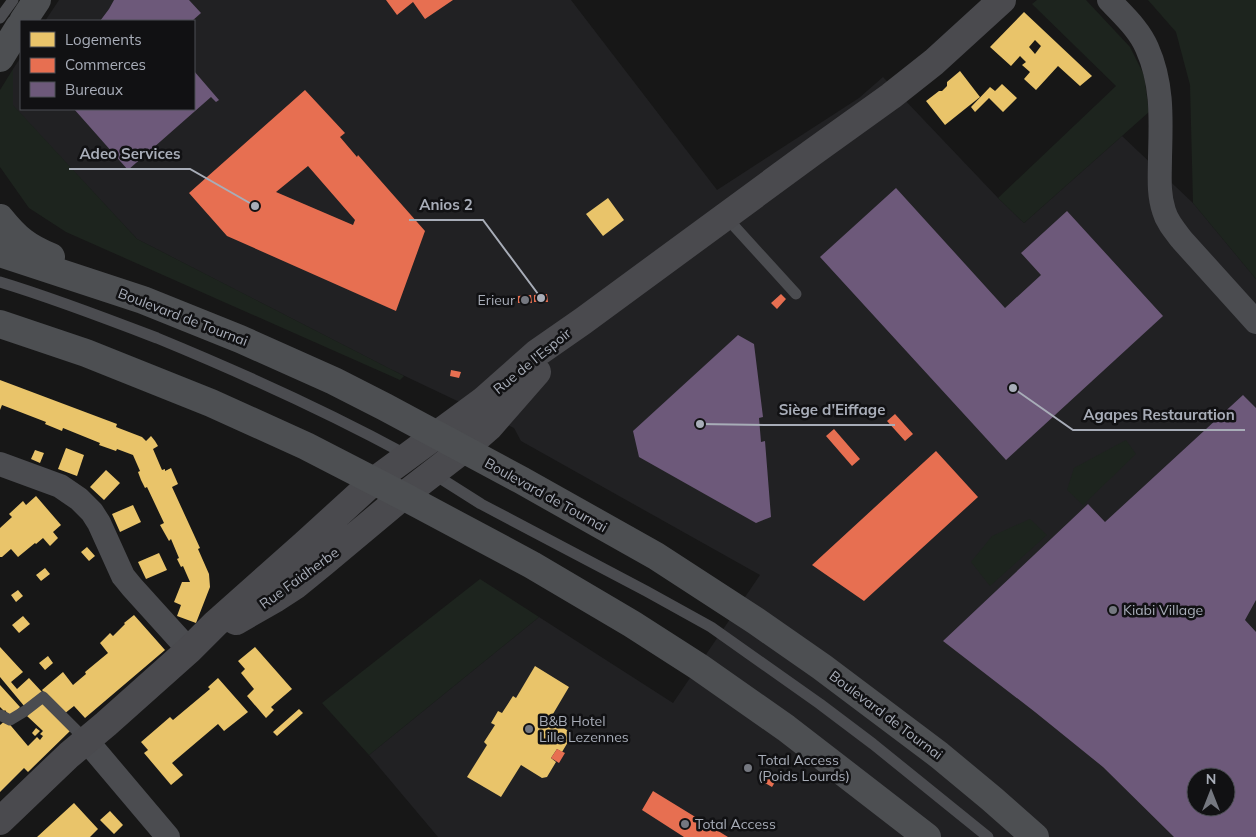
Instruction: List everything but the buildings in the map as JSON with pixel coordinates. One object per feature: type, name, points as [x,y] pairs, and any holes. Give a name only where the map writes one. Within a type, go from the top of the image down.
[{"type":"main road","points":[[0,51],[16,23],[38,0]]},
{"type":"main road","points":[[0,58],[16,23]]},
{"type":"main road","points":[[0,218],[19,239],[33,249],[143,300]]},
{"type":"main road","name":"Boulevard de Tournai","points":[[0,253],[143,300],[240,339],[334,381],[521,480],[656,556],[822,666],[939,755],[1036,837]]},
{"type":"main road","points":[[0,324],[86,353],[211,403],[306,446],[532,565],[632,624],[691,662],[786,728],[927,837]]},
{"type":"street","points":[[583,321],[913,79],[1002,0]]},
{"type":"street","points":[[1109,0],[1141,36],[1154,64],[1161,102],[1160,186],[1164,213],[1182,240],[1256,322]]},
{"type":"street","name":"Rue de l'Espoir","points":[[408,456],[484,400],[537,353],[583,321]]},
{"type":"street","name":"Rue de l'Espoir","points":[[433,474],[464,450],[498,417],[583,321]]},
{"type":"street","name":"Rue Faidherbe","points":[[2,814],[189,650],[215,624],[374,481],[408,456]]},
{"type":"street","points":[[0,465],[60,486],[79,499],[92,512],[99,523],[124,576],[132,587],[189,650]]},
{"type":"street","name":"Rue Faidherbe","points":[[189,650],[296,585],[403,496],[433,474]]},
{"type":"street","points":[[86,740],[168,837]]},
{"type":"lane","points":[[13,0],[16,23]]},
{"type":"lane","points":[[725,216],[796,294]]},
{"type":"lane","points":[[0,282],[81,309],[190,352],[317,408],[408,456],[481,504],[710,627],[874,744],[988,837]]},
{"type":"lane","points":[[0,715],[10,720],[26,711],[43,697],[86,740]]},
{"type":"shaded area","points":[[59,0],[571,0],[717,190],[859,98],[883,77],[1024,223],[1122,136],[1193,203],[1256,279],[1256,837],[438,837],[369,755],[539,617],[673,703],[760,575],[521,441],[514,428],[390,369],[137,239],[12,105],[13,69],[20,58],[20,110],[195,110],[195,20],[46,20]]},
{"type":"shaded area","points":[[1037,0],[1086,0],[1130,47],[1144,75],[1149,112],[1024,223],[998,198],[1116,86],[1032,4]]},
{"type":"shaded area","points":[[1148,0],[1256,0],[1256,279],[1193,203],[1190,85],[1176,32]]},
{"type":"shaded area","points":[[13,69],[13,105],[137,239],[404,376],[400,380],[66,232],[29,208],[0,167],[0,90]]},
{"type":"shaded area","points":[[1126,440],[1136,454],[1083,505],[1067,490],[1074,468]]},
{"type":"shaded area","points":[[1030,519],[1047,535],[990,586],[971,562],[992,536]]},
{"type":"shaded area","points":[[480,579],[539,617],[369,755],[322,703]]},
{"type":"place","name":"Adeo Services","points":[[255,206]]},
{"type":"place","name":"Anios 2","points":[[541,298]]},
{"type":"place","name":"Erieur","points":[[525,300]]},
{"type":"place","name":"Agapes Restauration","points":[[1013,388]]},
{"type":"place","name":"Siège d'Eiffage","points":[[700,424]]},
{"type":"place","name":"Kiabi Village","points":[[1113,610]]},
{"type":"place","name":"B&B Hotel Lille Lezennes","points":[[529,729]]},
{"type":"place","name":"Total Access (Poids Lourds)","points":[[748,768]]},
{"type":"place","name":"Total Access","points":[[685,824]]}]
